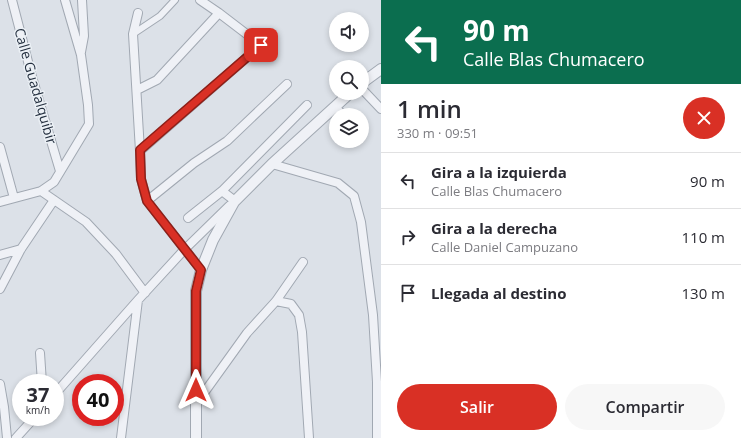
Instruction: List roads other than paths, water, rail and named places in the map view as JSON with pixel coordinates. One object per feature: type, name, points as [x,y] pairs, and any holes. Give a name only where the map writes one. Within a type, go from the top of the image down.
[{"type":"street","name":"Calle Guadalquibir","points":[[12,0],[32,77],[60,171]]},
{"type":"street","points":[[0,202],[41,191],[54,182],[89,124],[81,54],[65,0]]},
{"type":"street","points":[[81,54],[84,36],[82,0]]},
{"type":"street","points":[[133,34],[160,16],[175,0]]},
{"type":"street","points":[[140,150],[261,45],[200,0]]},
{"type":"street","points":[[138,13],[133,34],[141,179],[147,201],[201,270]]},
{"type":"street","points":[[137,90],[157,80],[219,13]]},
{"type":"street","points":[[369,78],[381,69]]},
{"type":"street","points":[[147,201],[194,163],[227,140],[287,84]]},
{"type":"street","points":[[369,96],[381,109]]},
{"type":"street","points":[[64,384],[184,250],[272,164],[342,100]]},
{"type":"street","points":[[188,218],[222,191],[307,105]]},
{"type":"street","points":[[0,147],[14,198]]},
{"type":"street","points":[[272,164],[338,183],[354,196],[361,222],[373,315],[377,382],[377,438]]},
{"type":"street","points":[[41,191],[86,222],[116,254],[145,293]]},
{"type":"street","points":[[222,191],[235,201]]},
{"type":"street","points":[[0,289],[21,249],[54,200]]},
{"type":"street","points":[[196,438],[196,291],[201,270],[213,240],[235,201]]},
{"type":"street","points":[[0,255],[21,249]]},
{"type":"street","points":[[196,404],[247,333],[276,301],[303,262]]},
{"type":"street","points":[[121,438],[138,300]]},
{"type":"street","points":[[276,301],[291,304],[299,315],[302,332],[308,438]]},
{"type":"street","points":[[40,353],[41,374]]},
{"type":"street","points":[[0,384],[7,438]]},
{"type":"street","points":[[16,438],[27,426]]}]
